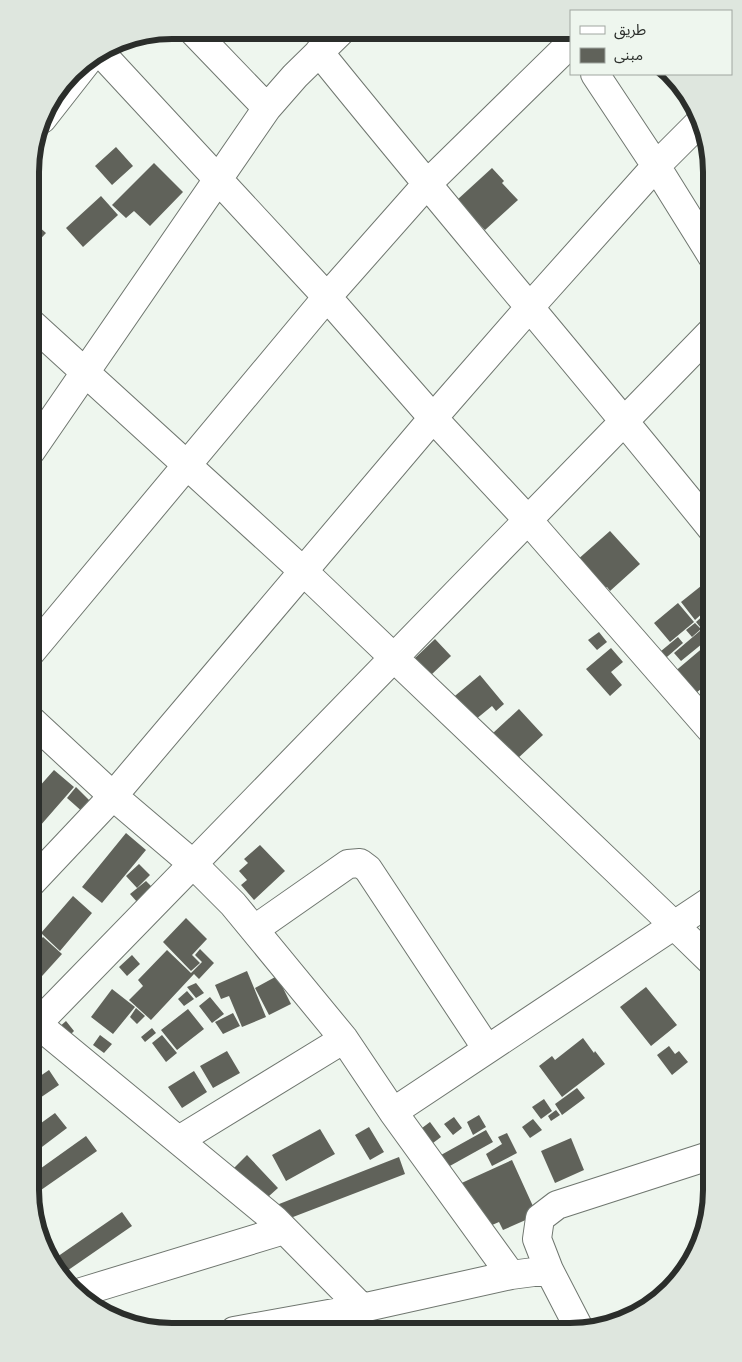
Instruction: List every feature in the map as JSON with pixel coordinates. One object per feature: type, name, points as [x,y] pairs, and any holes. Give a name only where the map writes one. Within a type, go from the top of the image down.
[{"type":"street","points":[[201,39],[267,108]]},
{"type":"street","points":[[39,439],[267,108],[295,76],[333,39]]},
{"type":"street","points":[[39,642],[327,297],[426,185],[570,44]]},
{"type":"street","points":[[319,52],[426,185],[625,421],[703,518]]},
{"type":"street","points":[[105,57],[327,297],[433,418],[527,519],[703,721]]},
{"type":"street","points":[[596,75],[703,242]]},
{"type":"street","points":[[39,874],[112,796],[433,418],[529,308],[656,166],[695,127]]},
{"type":"street","points":[[39,330],[394,656],[703,953]]},
{"type":"street","points":[[39,1016],[193,864],[703,340]]},
{"type":"street","points":[[39,728],[112,796],[193,864],[255,929],[344,1039],[393,1112],[511,1275]]},
{"type":"street","points":[[255,929],[348,864],[360,863],[368,869],[487,1050]]},
{"type":"street","points":[[393,1112],[703,906]]},
{"type":"street","points":[[39,1025],[284,1230],[362,1308]]},
{"type":"street","points":[[178,1140],[344,1039]]},
{"type":"street","points":[[576,1323],[548,1270],[537,1239],[540,1218],[557,1205],[703,1158]]},
{"type":"street","points":[[85,1291],[284,1230]]},
{"type":"street","points":[[279,1323],[362,1308],[511,1275],[548,1270]]},
{"type":"building","points":[[116,147],[133,166],[112,185],[95,166]]},
{"type":"building","points":[[154,163],[183,192],[150,226],[134,211],[126,218],[112,205]]},
{"type":"building","points":[[492,168],[504,181],[502,183],[518,200],[485,230],[457,200]]},
{"type":"building","points":[[101,196],[118,215],[83,247],[66,228]]},
{"type":"building","points":[[39,227],[46,233],[39,240]]},
{"type":"building","points":[[610,531],[640,564],[610,591],[607,587],[601,589],[576,561]]},
{"type":"building","points":[[703,584],[703,602],[700,605],[703,609],[703,613],[695,620],[681,602]]},
{"type":"building","points":[[678,603],[694,622],[670,642],[654,623]]},
{"type":"building","points":[[703,616],[703,626],[701,628],[696,622]]},
{"type":"building","points":[[695,623],[701,629],[692,637],[686,630]]},
{"type":"building","points":[[701,630],[703,633],[703,643],[681,661],[674,653]]},
{"type":"building","points":[[599,632],[607,642],[597,650],[588,640]]},
{"type":"building","points":[[678,637],[683,643],[660,663],[655,656]]},
{"type":"building","points":[[435,639],[451,656],[431,675],[415,658]]},
{"type":"building","points":[[611,648],[623,662],[611,672],[622,685],[610,696],[586,669]]},
{"type":"building","points":[[703,648],[703,687],[692,696],[673,673]]},
{"type":"building","points":[[480,675],[504,704],[496,711],[492,706],[464,729],[444,705]]},
{"type":"building","points":[[519,709],[543,735],[503,772],[479,746]]},
{"type":"building","points":[[54,770],[74,787],[39,827],[39,787]]},
{"type":"building","points":[[76,787],[93,804],[85,814],[67,798]]},
{"type":"building","points":[[126,833],[146,850],[102,903],[82,887]]},
{"type":"building","points":[[260,845],[285,871],[254,900],[241,885],[247,880],[239,871],[248,863],[244,859]]},
{"type":"building","points":[[139,864],[150,875],[137,888],[126,876]]},
{"type":"building","points":[[146,881],[153,888],[138,903],[130,894]]},
{"type":"building","points":[[73,896],[92,913],[60,951],[41,933]]},
{"type":"building","points":[[186,918],[207,939],[192,955],[200,963],[191,971],[163,942]]},
{"type":"building","points":[[43,937],[62,954],[39,979],[39,941]]},
{"type":"building","points":[[200,949],[214,963],[199,979],[194,974],[151,1020],[129,1000],[143,986],[138,980],[167,950],[191,973],[202,962],[195,955]]},
{"type":"building","points":[[132,955],[140,964],[127,976],[119,967]]},
{"type":"building","points":[[247,971],[266,1017],[242,1027],[229,996],[221,999],[215,985]]},
{"type":"building","points":[[277,976],[291,1004],[269,1015],[255,988]]},
{"type":"building","points":[[196,983],[204,993],[196,998],[187,987]]},
{"type":"building","points":[[646,987],[677,1025],[651,1046],[620,1007]]},
{"type":"building","points":[[112,989],[135,1007],[113,1034],[91,1017]]},
{"type":"building","points":[[187,991],[194,999],[184,1006],[178,999]]},
{"type":"building","points":[[210,997],[224,1014],[212,1023],[199,1006]]},
{"type":"building","points":[[136,1008],[145,1016],[137,1024],[130,1017]]},
{"type":"building","points":[[188,1009],[204,1029],[177,1050],[161,1030]]},
{"type":"building","points":[[233,1013],[240,1026],[223,1034],[215,1022]]},
{"type":"building","points":[[66,1021],[74,1031],[67,1038],[58,1028]]},
{"type":"building","points":[[152,1028],[156,1033],[145,1042],[141,1037]]},
{"type":"building","points":[[100,1035],[112,1044],[104,1053],[93,1045]]},
{"type":"building","points":[[162,1035],[177,1053],[166,1062],[152,1043]]},
{"type":"building","points":[[583,1038],[605,1064],[562,1097],[539,1066],[552,1056],[555,1060]]},
{"type":"building","points":[[669,1046],[675,1054],[679,1051],[688,1062],[672,1075],[657,1055]]},
{"type":"building","points":[[227,1051],[240,1073],[213,1088],[200,1066]]},
{"type":"building","points":[[49,1070],[59,1085],[39,1099],[39,1077]]},
{"type":"building","points":[[194,1071],[207,1092],[182,1108],[168,1087]]},
{"type":"building","points":[[577,1088],[585,1098],[562,1115],[555,1104]]},
{"type":"building","points":[[544,1099],[552,1111],[541,1119],[532,1107]]},
{"type":"building","points":[[556,1110],[560,1115],[551,1121],[548,1116]]},
{"type":"building","points":[[55,1113],[67,1128],[39,1149],[39,1125]]},
{"type":"building","points":[[479,1115],[486,1127],[473,1135],[467,1122]]},
{"type":"building","points":[[454,1117],[462,1128],[453,1135],[444,1124]]},
{"type":"building","points":[[533,1119],[542,1130],[530,1138],[522,1127]]},
{"type":"building","points":[[430,1122],[441,1137],[429,1146],[418,1131]]},
{"type":"building","points":[[369,1127],[384,1152],[370,1160],[355,1135]]},
{"type":"building","points":[[320,1129],[335,1154],[286,1181],[272,1155]]},
{"type":"building","points":[[486,1130],[493,1142],[448,1167],[441,1155]]},
{"type":"building","points":[[507,1133],[517,1153],[492,1166],[486,1154],[502,1144],[498,1137]]},
{"type":"building","points":[[86,1136],[97,1151],[39,1191],[39,1170]]},
{"type":"building","points":[[571,1138],[584,1170],[555,1183],[541,1151]]},
{"type":"building","points":[[247,1155],[278,1188],[259,1205],[229,1173]]},
{"type":"building","points":[[399,1157],[405,1174],[280,1222],[274,1206]]},
{"type":"building","points":[[512,1160],[537,1215],[503,1230],[499,1222],[476,1232],[455,1186]]},
{"type":"building","points":[[122,1212],[132,1226],[66,1271],[57,1257]]}]
